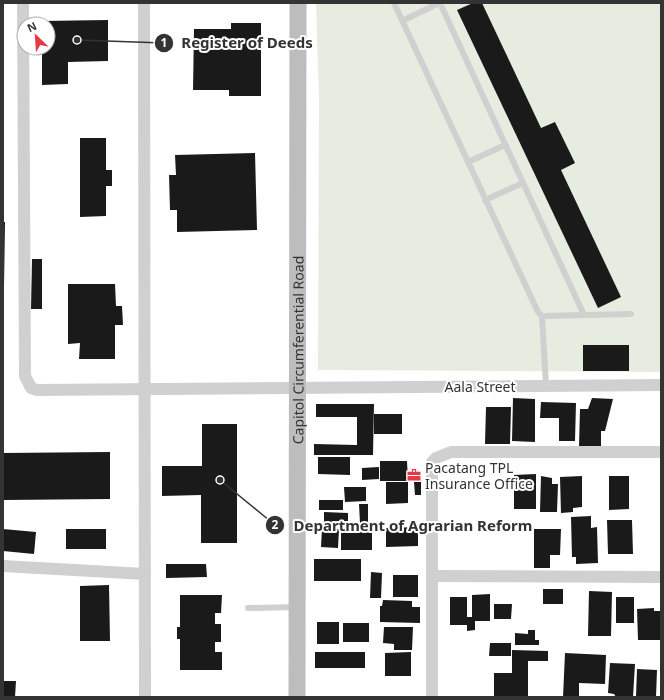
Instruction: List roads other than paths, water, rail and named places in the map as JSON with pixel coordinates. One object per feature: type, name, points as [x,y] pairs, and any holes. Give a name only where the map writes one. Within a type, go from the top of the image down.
[{"type":"main road","name":"Capitol Circumferential Road","points":[[297,697],[298,3]]},
{"type":"street","name":"Aala Street","points":[[23,3],[25,376],[31,388],[37,390],[661,385]]},
{"type":"street","points":[[144,3],[145,697]]},
{"type":"street","points":[[432,697],[433,576],[430,466],[436,458],[451,452],[661,452]]},
{"type":"street","points":[[3,566],[145,574]]},
{"type":"street","points":[[433,576],[661,577]]},
{"type":"lane","points":[[394,3],[538,312],[542,316],[546,385]]},
{"type":"lane","points":[[402,21],[439,3],[584,315]]},
{"type":"lane","points":[[468,162],[505,145]]},
{"type":"lane","points":[[486,200],[523,183]]},
{"type":"lane","points":[[542,316],[631,314]]},
{"type":"lane","points":[[248,608],[297,607]]},
{"type":"place","name":"Register of Deeds","points":[[77,40]]},
{"type":"place","name":"Pacatang TPL Insurance Office","points":[[414,475]]},
{"type":"place","name":"Department of Agrarian Reform","points":[[220,480]]}]
